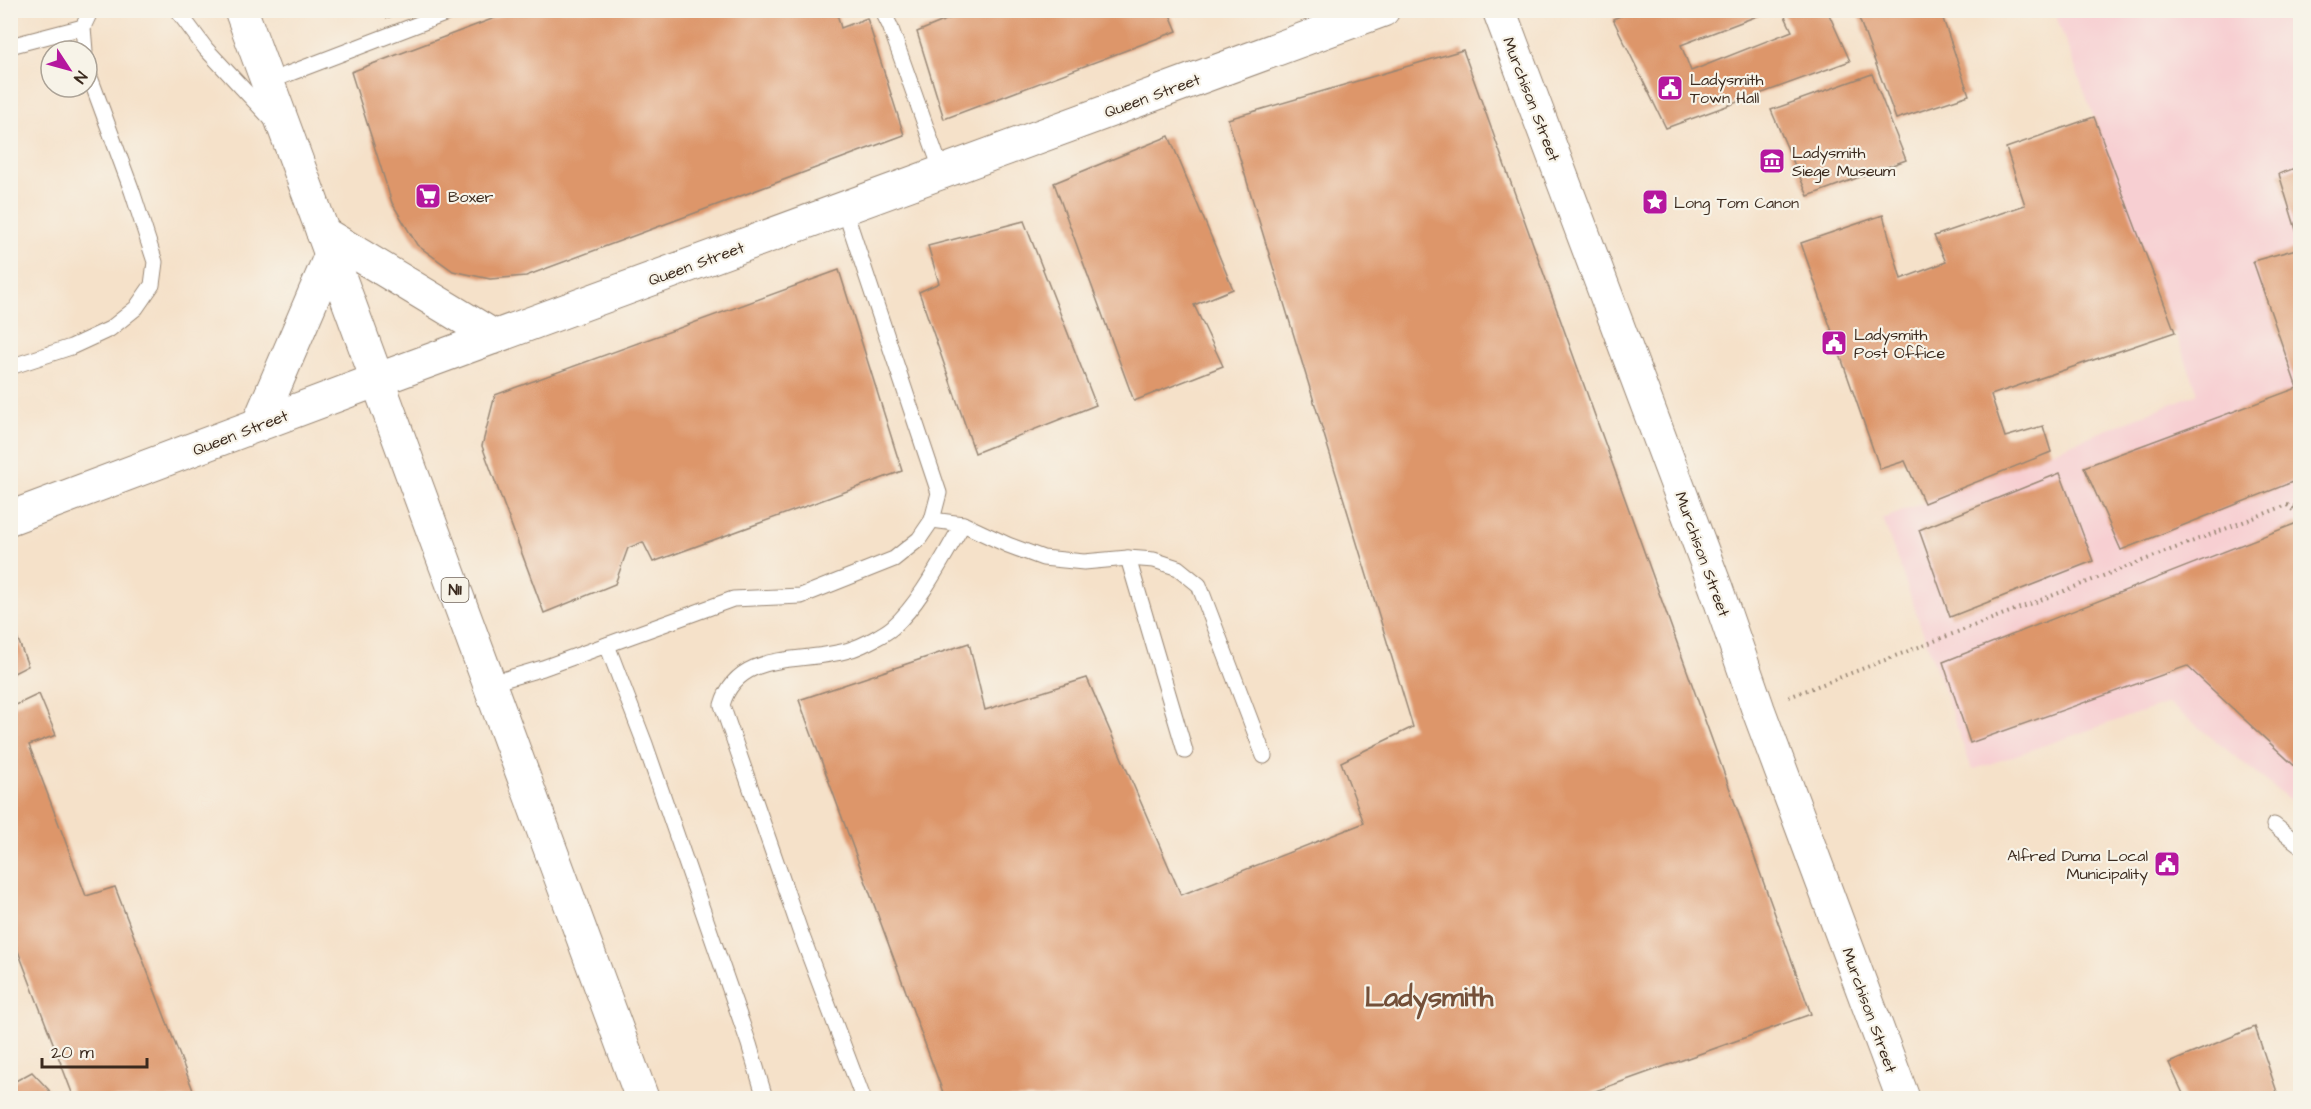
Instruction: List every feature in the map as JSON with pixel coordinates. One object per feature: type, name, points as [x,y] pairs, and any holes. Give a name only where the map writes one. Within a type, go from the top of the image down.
[{"type":"main road","name":"N11","points":[[241,10],[642,1098]]},
{"type":"main road","name":"Queen Street","points":[[10,518],[377,380],[1383,10]]},
{"type":"main road","name":"Murchison Street","points":[[1499,10],[1716,588],[1758,709],[1903,1098]]},
{"type":"main road","points":[[258,425],[327,244],[495,337]]},
{"type":"lane","points":[[84,39],[83,27],[91,10]]},
{"type":"lane","points":[[177,10],[206,49],[287,136]]},
{"type":"lane","points":[[267,82],[455,10]]},
{"type":"lane","points":[[882,10],[890,26],[942,172]]},
{"type":"lane","points":[[10,46],[83,27]]},
{"type":"lane","points":[[10,367],[71,347],[110,329],[136,308],[152,285],[155,262],[98,99]]},
{"type":"lane","points":[[489,684],[607,645],[733,599],[801,596],[894,559],[920,539],[932,520],[939,493],[844,208]]},
{"type":"lane","points":[[932,520],[963,524],[1043,558],[1084,562],[1128,558],[1154,560],[1178,568],[1199,585],[1264,756]]},
{"type":"lane","points":[[863,1098],[800,931],[722,705],[726,689],[738,677],[762,663],[852,649],[892,628],[915,602],[963,524]]},
{"type":"lane","points":[[1128,558],[1185,751]]},
{"type":"lane","points":[[607,645],[649,755],[749,1044],[765,1098]]},
{"type":"lane","points":[[2274,825],[2301,845]]},
{"type":"path","points":[[1758,709],[2287,505],[2301,507]]},
{"type":"path","points":[[2287,505],[2301,516]]},
{"type":"shaded area","points":[[2054,11],[2300,11],[2300,808],[2168,703],[1972,770],[1883,519],[2198,393]]},
{"type":"building","points":[[385,10],[405,10],[405,11],[387,18]]},
{"type":"building","points":[[516,10],[836,10],[841,28],[867,18],[904,135],[526,276],[490,279],[453,271],[417,245],[392,203],[351,72]]},
{"type":"building","points":[[970,10],[1168,10],[1177,31],[944,119],[917,32]]},
{"type":"building","points":[[1635,10],[1773,10],[1681,45],[1691,71],[1792,31],[1782,10],[1827,10],[1850,61],[1666,128],[1613,19]]},
{"type":"building","points":[[1856,10],[1940,10],[1969,95],[1896,119]]},
{"type":"building","points":[[1463,50],[1811,1014],[1576,1098],[945,1098],[799,700],[969,643],[985,710],[1087,678],[1181,895],[1364,823],[1341,762],[1413,727],[1228,119]]},
{"type":"building","points":[[1872,74],[1906,160],[1808,196],[1771,110]]},
{"type":"building","points":[[2094,117],[2175,332],[1991,395],[2005,437],[2043,426],[2051,452],[1924,503],[1905,461],[1880,469],[1801,243],[1883,215],[1901,279],[1946,262],[1934,236],[2025,205],[2006,148]]},
{"type":"building","points":[[1169,136],[1233,289],[1194,305],[1223,366],[1134,401],[1054,183]]},
{"type":"building","points":[[2300,166],[2300,243],[2279,174]]},
{"type":"building","points":[[1024,221],[1096,405],[975,453],[919,292],[939,283],[928,246]]},
{"type":"building","points":[[2300,248],[2300,479],[2121,550],[2084,467],[2297,388],[2253,261]]},
{"type":"building","points":[[839,270],[902,471],[653,562],[643,542],[628,548],[615,584],[544,613],[482,446],[495,395]]},
{"type":"building","points":[[2060,473],[2093,561],[1950,617],[1919,530]]},
{"type":"building","points":[[2297,523],[2300,526],[2300,771],[2187,666],[1970,743],[1943,662]]},
{"type":"building","points":[[10,618],[28,666],[10,675]]},
{"type":"building","points":[[39,694],[56,735],[29,745],[86,896],[115,887],[196,1098],[74,1098],[10,930],[10,698],[14,706]]},
{"type":"building","points":[[2255,1027],[2279,1098],[2185,1098],[2169,1063]]},
{"type":"building","points":[[32,1072],[49,1090],[51,1098],[10,1098],[10,1084]]},
{"type":"place","name":"Ladysmith Town Hall","points":[[1670,88]]},
{"type":"place","name":"Ladysmith Siege Museum","points":[[1772,161]]},
{"type":"place","name":"Boxer","points":[[428,196]]},
{"type":"place","name":"Long Tom Canon","points":[[1655,202]]},
{"type":"place","name":"Ladysmith Post Office","points":[[1834,343]]},
{"type":"place","name":"Alfred Duma Local Municipality","points":[[2167,864]]},
{"type":"district","name":"Ladysmith","points":[[1429,996]]}]
